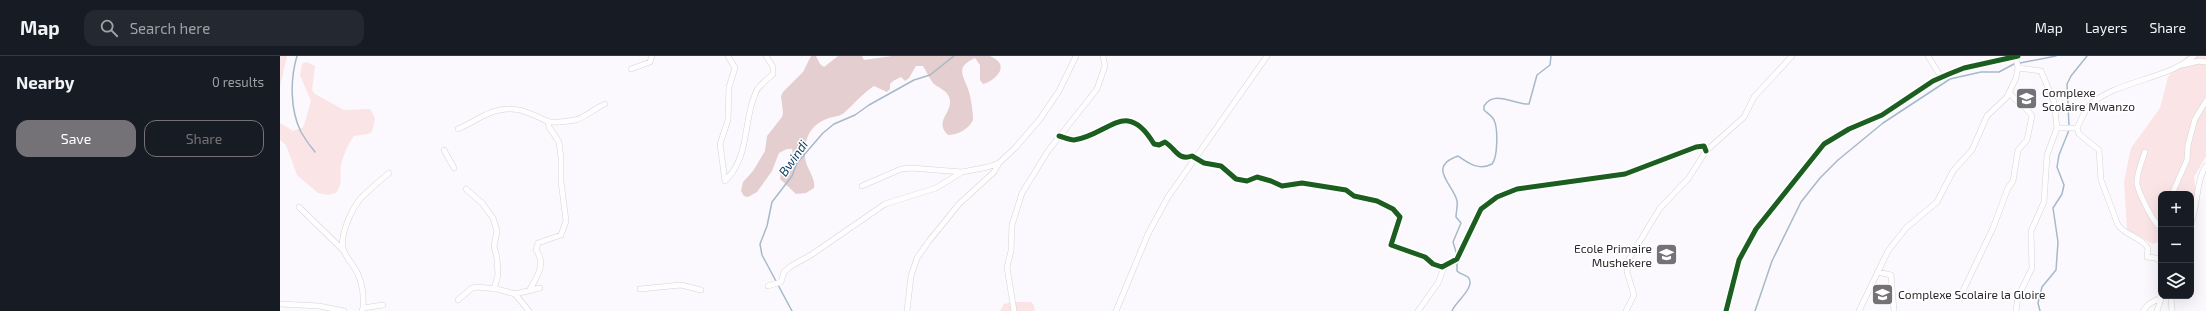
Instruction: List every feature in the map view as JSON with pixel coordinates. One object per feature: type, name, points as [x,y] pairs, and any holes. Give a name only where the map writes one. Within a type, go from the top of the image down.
[{"type":"street","points":[[631,69],[650,62],[652,56]]},
{"type":"street","points":[[728,56],[735,68],[728,87],[728,120],[720,144],[725,181],[735,171],[744,149],[749,114],[756,90],[773,74],[773,67],[766,56]]},
{"type":"street","points":[[908,311],[911,276],[917,258],[959,204],[984,182],[999,163],[1015,148],[1040,119],[1058,91],[1076,56]]},
{"type":"street","points":[[1014,311],[1007,267],[1011,252],[1012,225],[1022,193],[1059,136],[1097,89],[1104,66],[1104,56]]},
{"type":"street","points":[[1116,311],[1148,234],[1168,197],[1267,56]]},
{"type":"street","points":[[1626,311],[1634,295],[1628,272],[1629,259],[1660,208],[1688,179],[1706,151],[1739,123],[1754,97],[1792,56]]},
{"type":"street","points":[[1928,56],[1941,77]]},
{"type":"street","points":[[1726,311],[1739,260],[1756,229],[1824,144],[1849,129],[1882,115],[1941,77],[1964,68],[2017,56],[2018,68],[2016,78],[2009,92],[1987,116],[1974,146],[1953,171],[1937,202],[1916,219],[1897,238],[1888,251],[1859,311]]},
{"type":"street","points":[[2057,128],[2066,130],[2075,128],[2086,110],[2096,101],[2173,67],[2194,56]]},
{"type":"street","points":[[2173,67],[2199,61],[2206,62]]},
{"type":"street","points":[[2016,311],[2018,297],[2032,268],[2031,231],[2044,202],[2047,154],[2057,128],[2054,102],[2041,71],[2018,68]]},
{"type":"street","points":[[1961,295],[1993,228],[2008,188],[2013,181],[2018,150],[2027,140],[2032,116],[2026,106],[2018,102],[2009,92]]},
{"type":"street","points":[[2173,191],[2187,160],[2189,140],[2195,119],[2206,101]]},
{"type":"street","points":[[458,129],[488,113],[501,109],[521,110],[535,114],[548,121],[577,120],[605,104]]},
{"type":"street","points":[[1059,136],[1072,140],[1090,135],[1111,123],[1122,120],[1136,123],[1146,131],[1154,144],[1159,145],[1165,142],[1174,148],[1179,157],[1184,159],[1192,156],[1204,163],[1221,166],[1236,179],[1246,182],[1257,177],[1271,180],[1282,186],[1302,183],[1346,190],[1354,196],[1377,200],[1394,209],[1400,217],[1391,244],[1425,257],[1433,264],[1442,267],[1457,259],[1481,209],[1497,197],[1517,189],[1625,174],[1696,147],[1704,146],[1706,151]]},
{"type":"street","points":[[529,291],[541,268],[540,255],[536,250],[538,243],[561,235],[566,221],[561,181],[559,142],[549,127],[548,121]]},
{"type":"street","points":[[2075,128],[2079,134],[2099,150],[2100,180],[2118,225],[2122,230],[2145,243],[2148,248],[2147,257],[2158,261]]},
{"type":"street","points":[[444,150],[454,168]]},
{"type":"street","points":[[2145,152],[2137,182],[2139,192],[2155,223],[2158,225]]},
{"type":"street","points":[[862,186],[901,170],[911,168],[962,172],[988,167],[999,163]]},
{"type":"street","points":[[2194,214],[2197,206],[2200,180],[2206,166]]},
{"type":"street","points":[[768,286],[781,282],[784,272],[791,266],[811,255],[885,204],[936,188],[962,172]]},
{"type":"street","points":[[344,251],[342,242],[344,230],[360,199],[389,173]]},
{"type":"street","points":[[466,189],[482,203],[493,218],[497,231],[494,246],[497,258],[498,275],[494,289]]},
{"type":"street","points":[[298,207],[344,251],[355,268],[364,295],[362,309],[383,305]]},
{"type":"street","points":[[1418,311],[1438,283],[1446,265]]},
{"type":"street","points":[[1877,272],[1891,274],[1894,311]]},
{"type":"street","points":[[640,289],[681,285],[701,290]]},
{"type":"street","points":[[458,300],[472,288],[494,289],[515,294],[540,288]]},
{"type":"street","points":[[515,294],[529,311]]},
{"type":"street","points":[[2144,311],[2149,304],[2161,299]]},
{"type":"street","points":[[2157,311],[2163,299]]},
{"type":"street","points":[[2171,299],[2172,311]]},
{"type":"street","points":[[280,304],[319,306],[344,311]]},
{"type":"shaded area","points":[[280,56],[287,56],[280,87]]},
{"type":"shaded area","points":[[811,56],[816,56],[820,64],[824,67],[838,56],[862,56],[864,60],[892,56],[990,56],[998,61],[1001,67],[996,77],[983,84],[980,80],[980,65],[975,58],[969,61],[963,68],[962,72],[970,96],[973,120],[966,129],[959,133],[948,135],[944,130],[944,118],[950,106],[948,94],[933,83],[923,66],[916,66],[909,78],[905,81],[901,77],[893,81],[887,92],[874,86],[862,95],[844,113],[839,116],[829,118],[813,128],[807,138],[805,160],[813,180],[814,188],[806,193],[796,194],[780,179],[781,169],[789,164],[793,155],[792,149],[787,149],[779,153],[772,171],[757,192],[748,197],[744,196],[741,191],[743,182],[753,171],[765,151],[767,136],[782,117],[781,96],[783,92],[803,72]]},
{"type":"shaded area","points":[[2187,56],[2206,56],[2206,156],[2194,177],[2196,198],[2194,203],[2194,191],[2158,191],[2158,242],[2153,244],[2127,230],[2124,182],[2131,148],[2160,108],[2168,77]]},
{"type":"shaded area","points":[[306,62],[315,66],[312,90],[315,94],[344,110],[370,109],[375,118],[372,132],[354,136],[352,139],[346,150],[341,165],[340,185],[336,193],[328,195],[318,193],[297,175],[286,145],[280,140],[280,123],[293,131],[302,128],[304,125],[311,101],[300,75],[302,64]]},
{"type":"shaded area","points":[[1013,302],[1031,302],[1034,305],[1035,311],[1000,311],[1004,304]]},
{"type":"waterway","points":[[297,56],[292,84],[293,104],[297,123],[301,132],[315,152]]},
{"type":"waterway","name":"Bwindi","points":[[792,311],[762,255],[760,244],[767,226],[772,202],[792,176],[797,163],[823,133],[834,124],[855,115],[869,105],[914,80],[930,75],[954,56]]},
{"type":"waterway","points":[[1457,255],[1453,242],[1461,223],[1456,217],[1457,201],[1455,195],[1444,177],[1444,165],[1449,160],[1458,156],[1478,166],[1483,167],[1492,164],[1497,142],[1496,129],[1494,120],[1484,110],[1484,106],[1488,101],[1499,98],[1529,104],[1537,75],[1550,65],[1551,56]]},
{"type":"waterway","points":[[2020,63],[2056,56]]},
{"type":"waterway","points":[[2069,126],[2067,84],[2071,76],[2087,56]]},
{"type":"waterway","points":[[1755,311],[1772,261],[1801,202],[1820,178],[1838,160],[1883,123],[1950,79],[1981,72],[1999,72],[2014,64]]},
{"type":"waterway","points":[[2040,311],[2038,303],[2042,287],[2056,270],[2058,242],[2053,208],[2062,194],[2064,185],[2057,167],[2059,155],[2069,130]]},
{"type":"waterway","points":[[1452,311],[1470,285],[1468,277],[1457,271],[1457,261]]},
{"type":"cycle path","points":[[1726,311],[1739,260],[1756,229],[1824,144],[1849,129],[1882,115],[1933,81],[1964,68],[2018,56]]},
{"type":"cycle path","points":[[1059,136],[1074,140],[1086,137],[1117,122],[1126,121],[1135,123],[1144,130],[1154,144],[1159,145],[1165,142],[1180,156],[1192,156],[1204,163],[1221,166],[1236,179],[1247,181],[1257,177],[1282,186],[1302,183],[1346,190],[1354,196],[1377,201],[1393,209],[1400,217],[1391,245],[1425,257],[1433,264],[1442,267],[1457,259],[1481,209],[1497,197],[1517,189],[1625,174],[1696,147],[1704,146],[1706,151]]},
{"type":"place","name":"Complexe Scolaire Mwanzo","points":[[2026,99]]},
{"type":"place","name":"Ecole Primaire Mushekere","points":[[1667,255]]},
{"type":"place","name":"Complexe Scolaire la Gloire","points":[[1882,294]]}]
